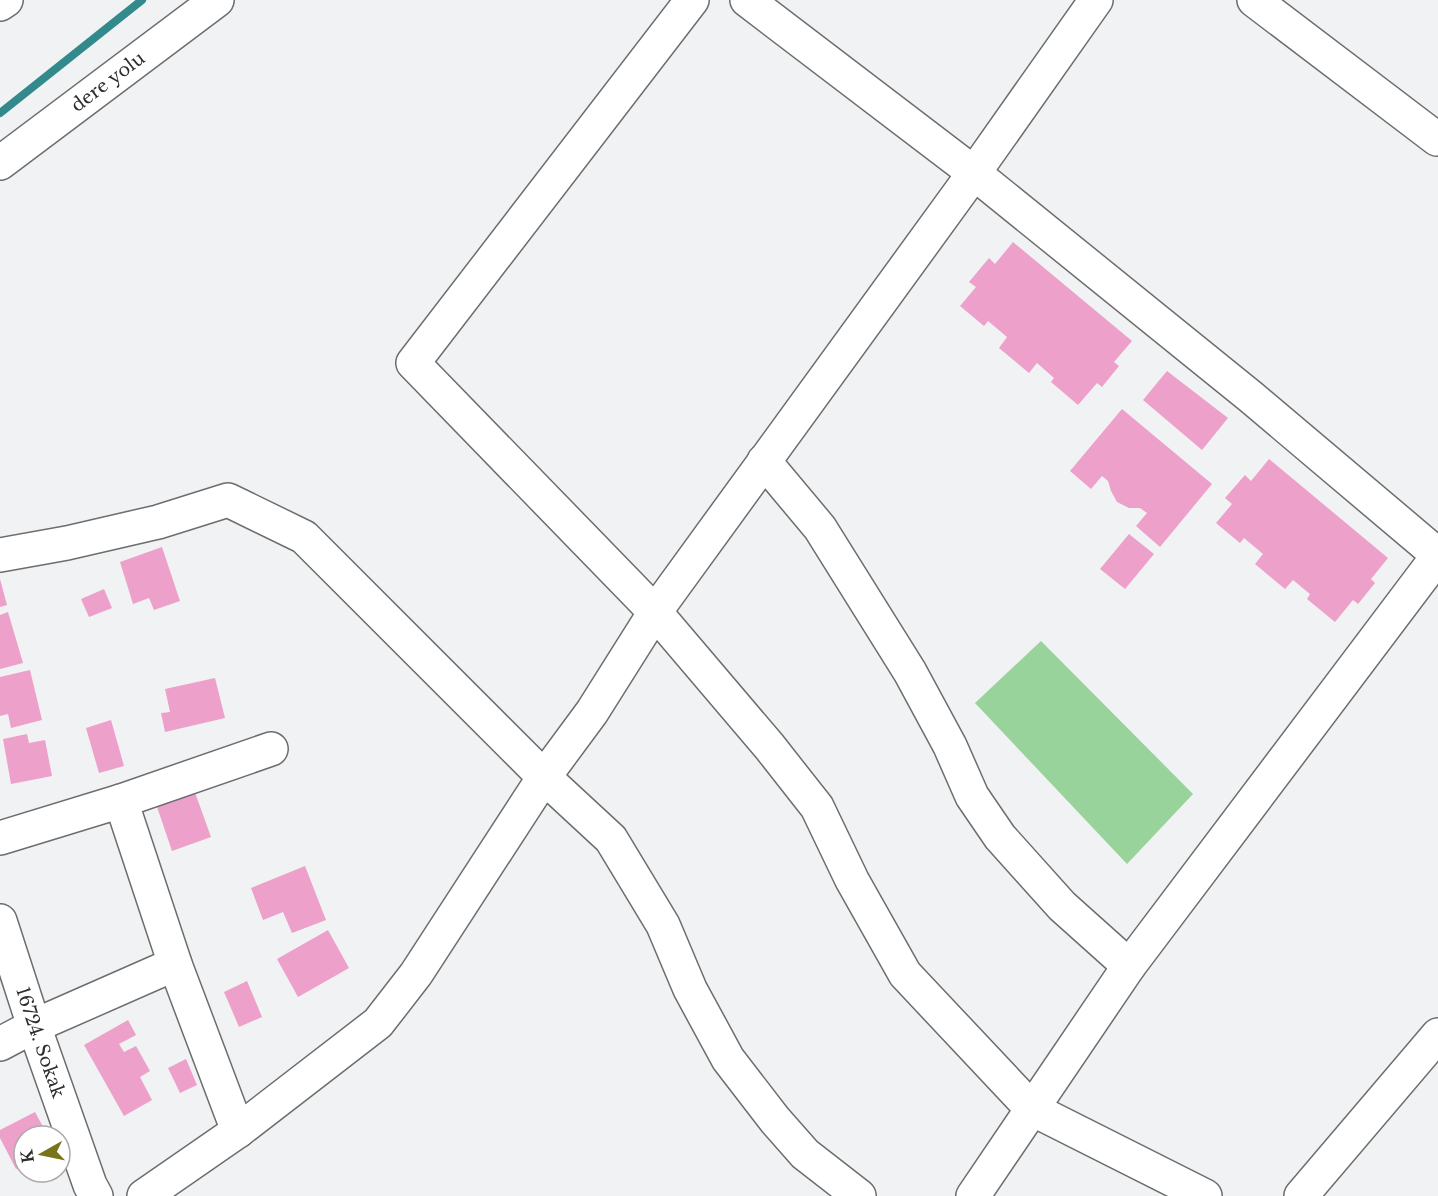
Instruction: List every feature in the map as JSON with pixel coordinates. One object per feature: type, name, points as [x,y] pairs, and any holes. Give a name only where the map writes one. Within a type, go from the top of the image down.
[{"type":"street","points":[[0,4],[6,0]]},
{"type":"street","name":"dere yolu","points":[[0,163],[217,0]]},
{"type":"street","points":[[692,0],[413,363],[655,612],[769,746],[817,807],[852,880],[905,974],[1032,1109],[1205,1196]]},
{"type":"street","points":[[747,0],[974,173],[1251,397],[1438,556],[1128,966],[973,1196]]},
{"type":"street","points":[[144,1196],[238,1131],[378,1023],[416,974],[544,777],[592,712],[655,612],[974,173],[1096,0]]},
{"type":"street","points":[[1254,0],[1438,138]]},
{"type":"street","points":[[764,461],[820,528],[910,672],[950,746],[972,796],[1000,837],[1062,906],[1128,966]]},
{"type":"street","points":[[0,555],[67,543],[158,522],[228,500],[303,537],[544,777],[611,839],[663,925],[690,989],[728,1059],[775,1120],[805,1154],[858,1196]]},
{"type":"street","points":[[0,838],[121,801],[271,749]]},
{"type":"street","points":[[121,801],[175,963],[238,1131]]},
{"type":"street","name":"16724. Sokak","points":[[0,921],[85,1192]]},
{"type":"street","points":[[0,1044],[34,1026],[175,963]]},
{"type":"street","points":[[1300,1196],[1438,1035]]},
{"type":"green space","points":[[1041,641],[1193,794],[1127,864],[975,703]]},
{"type":"building","points":[[1013,242],[1132,341],[1114,362],[1119,366],[1102,387],[1097,383],[1078,405],[1051,382],[1054,378],[1037,363],[1029,373],[999,348],[1007,337],[988,321],[984,326],[960,306],[976,287],[969,282],[989,258],[995,264]]},
{"type":"building","points":[[1167,371],[1228,418],[1202,450],[1143,400]]},
{"type":"building","points":[[1122,409],[1212,484],[1160,547],[1136,526],[1147,513],[1140,508],[1129,508],[1117,502],[1108,481],[1102,476],[1091,489],[1070,471]]},
{"type":"building","points":[[1269,459],[1388,558],[1371,579],[1375,583],[1358,604],[1353,600],[1335,622],[1307,599],[1310,594],[1293,580],[1285,589],[1255,564],[1263,554],[1244,538],[1240,543],[1216,523],[1232,504],[1225,498],[1245,475],[1251,481]]},
{"type":"building","points":[[1129,534],[1154,554],[1125,589],[1100,569]]},
{"type":"building","points":[[162,547],[180,601],[154,610],[149,598],[133,604],[120,562]]},
{"type":"building","points":[[0,579],[7,605],[0,607]]},
{"type":"building","points":[[104,589],[112,608],[89,617],[81,599]]},
{"type":"building","points":[[8,612],[23,663],[0,669],[0,615]]},
{"type":"building","points":[[30,670],[42,720],[11,728],[8,714],[0,716],[0,677]]},
{"type":"building","points":[[215,678],[225,718],[165,732],[161,713],[170,712],[165,689]]},
{"type":"building","points":[[111,720],[124,766],[99,773],[86,728]]},
{"type":"building","points":[[27,734],[29,743],[45,740],[52,776],[11,784],[3,739]]},
{"type":"building","points":[[193,787],[211,837],[172,851],[155,801]]},
{"type":"building","points":[[305,866],[326,920],[292,933],[283,912],[263,920],[251,888]]},
{"type":"building","points":[[328,930],[349,968],[298,997],[277,959]]},
{"type":"building","points":[[247,981],[262,1017],[239,1027],[224,992]]},
{"type":"building","points":[[128,1020],[136,1035],[119,1044],[124,1052],[136,1046],[150,1071],[140,1077],[152,1100],[124,1116],[84,1045]]},
{"type":"building","points":[[186,1059],[197,1085],[180,1093],[168,1068]]},
{"type":"building","points":[[35,1112],[42,1124],[12,1124],[12,1161],[0,1138],[0,1130]]},
{"type":"waterway","points":[[0,113],[142,0]]}]
